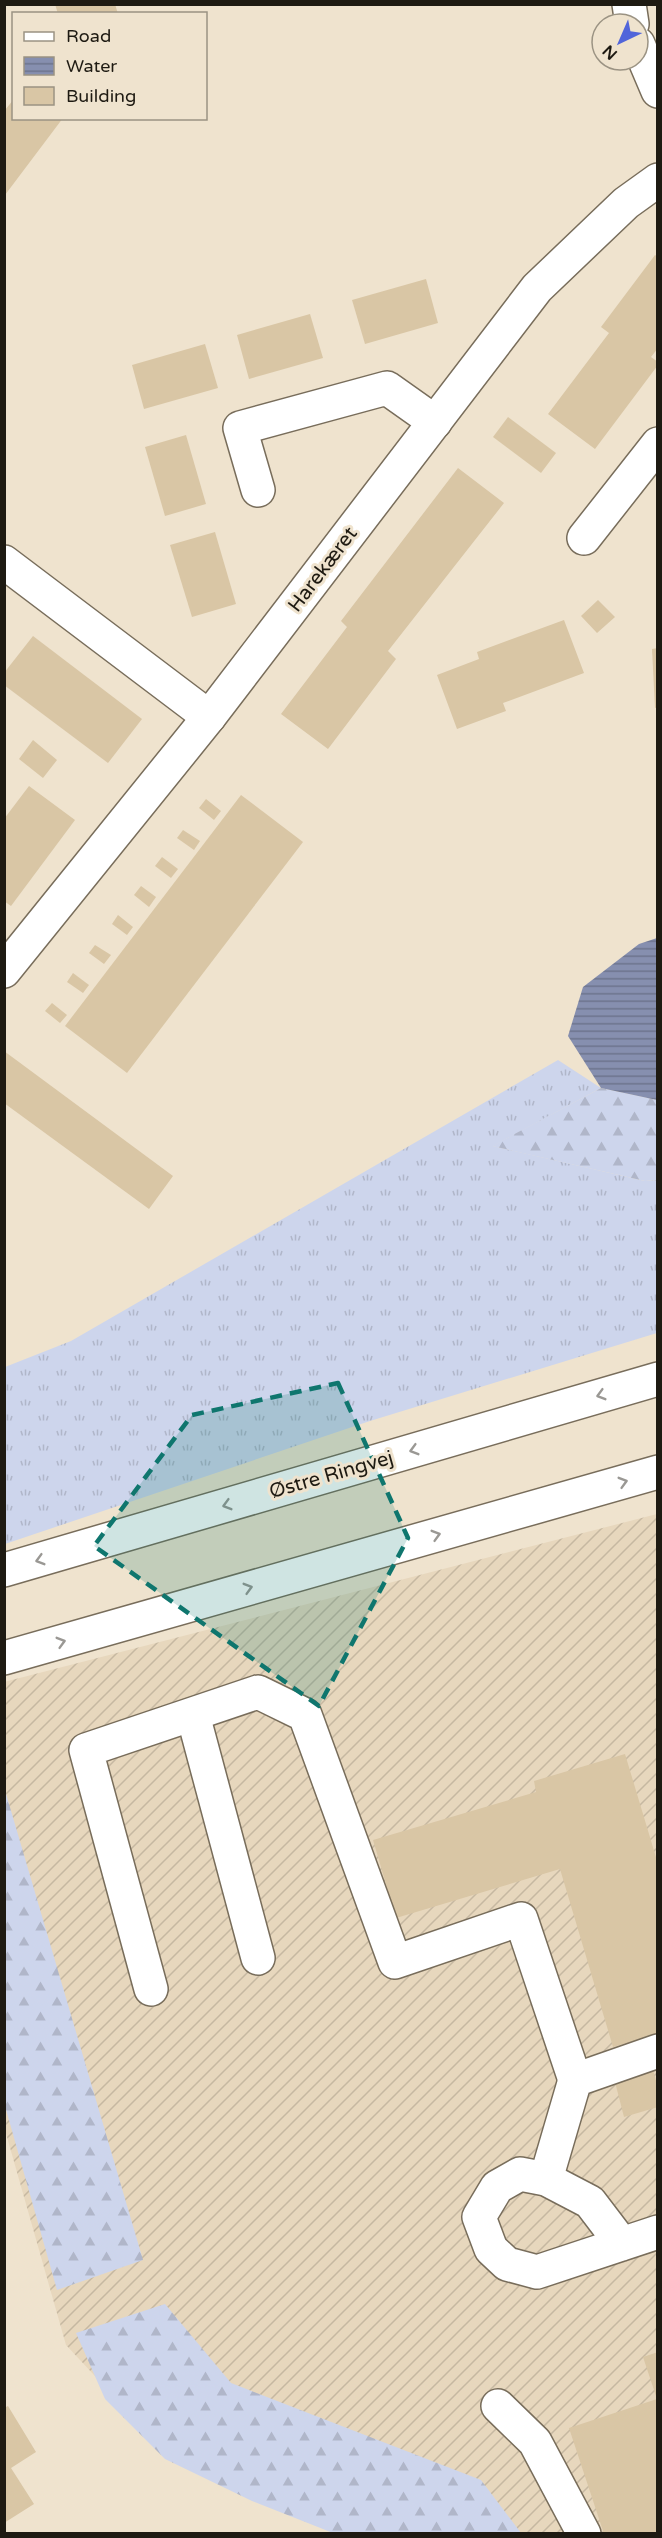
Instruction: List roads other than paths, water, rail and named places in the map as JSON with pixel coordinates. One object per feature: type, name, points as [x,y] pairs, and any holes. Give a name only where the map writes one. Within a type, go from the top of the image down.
[{"type":"street","points":[[649,72],[657,91]]},
{"type":"street","name":"Harekæret","points":[[4,971],[209,717],[537,288],[626,203],[657,180]]},
{"type":"street","points":[[258,490],[240,428],[387,388],[435,422]]},
{"type":"street","points":[[584,538],[654,456]]},
{"type":"street","points":[[4,562],[209,717]]},
{"type":"street","name":"Østre Ringvej","points":[[4,1570],[657,1379]]},
{"type":"street","points":[[4,1658],[657,1472]]},
{"type":"street","points":[[151,1989],[86,1750],[258,1692],[305,1715],[395,1962],[521,1919],[575,2080],[546,2179]]},
{"type":"street","points":[[193,1715],[258,1958]]},
{"type":"street","points":[[575,2080],[657,2051]]},
{"type":"street","points":[[622,2244],[590,2202],[546,2179],[520,2174],[497,2187],[480,2217],[491,2249],[507,2264],[537,2272],[622,2244],[657,2232]]},
{"type":"street","points":[[498,2406],[535,2442],[584,2534]]},
{"type":"water","points":[[658,938],[657,1100],[601,1088],[568,1036],[583,987],[639,944]]}]
